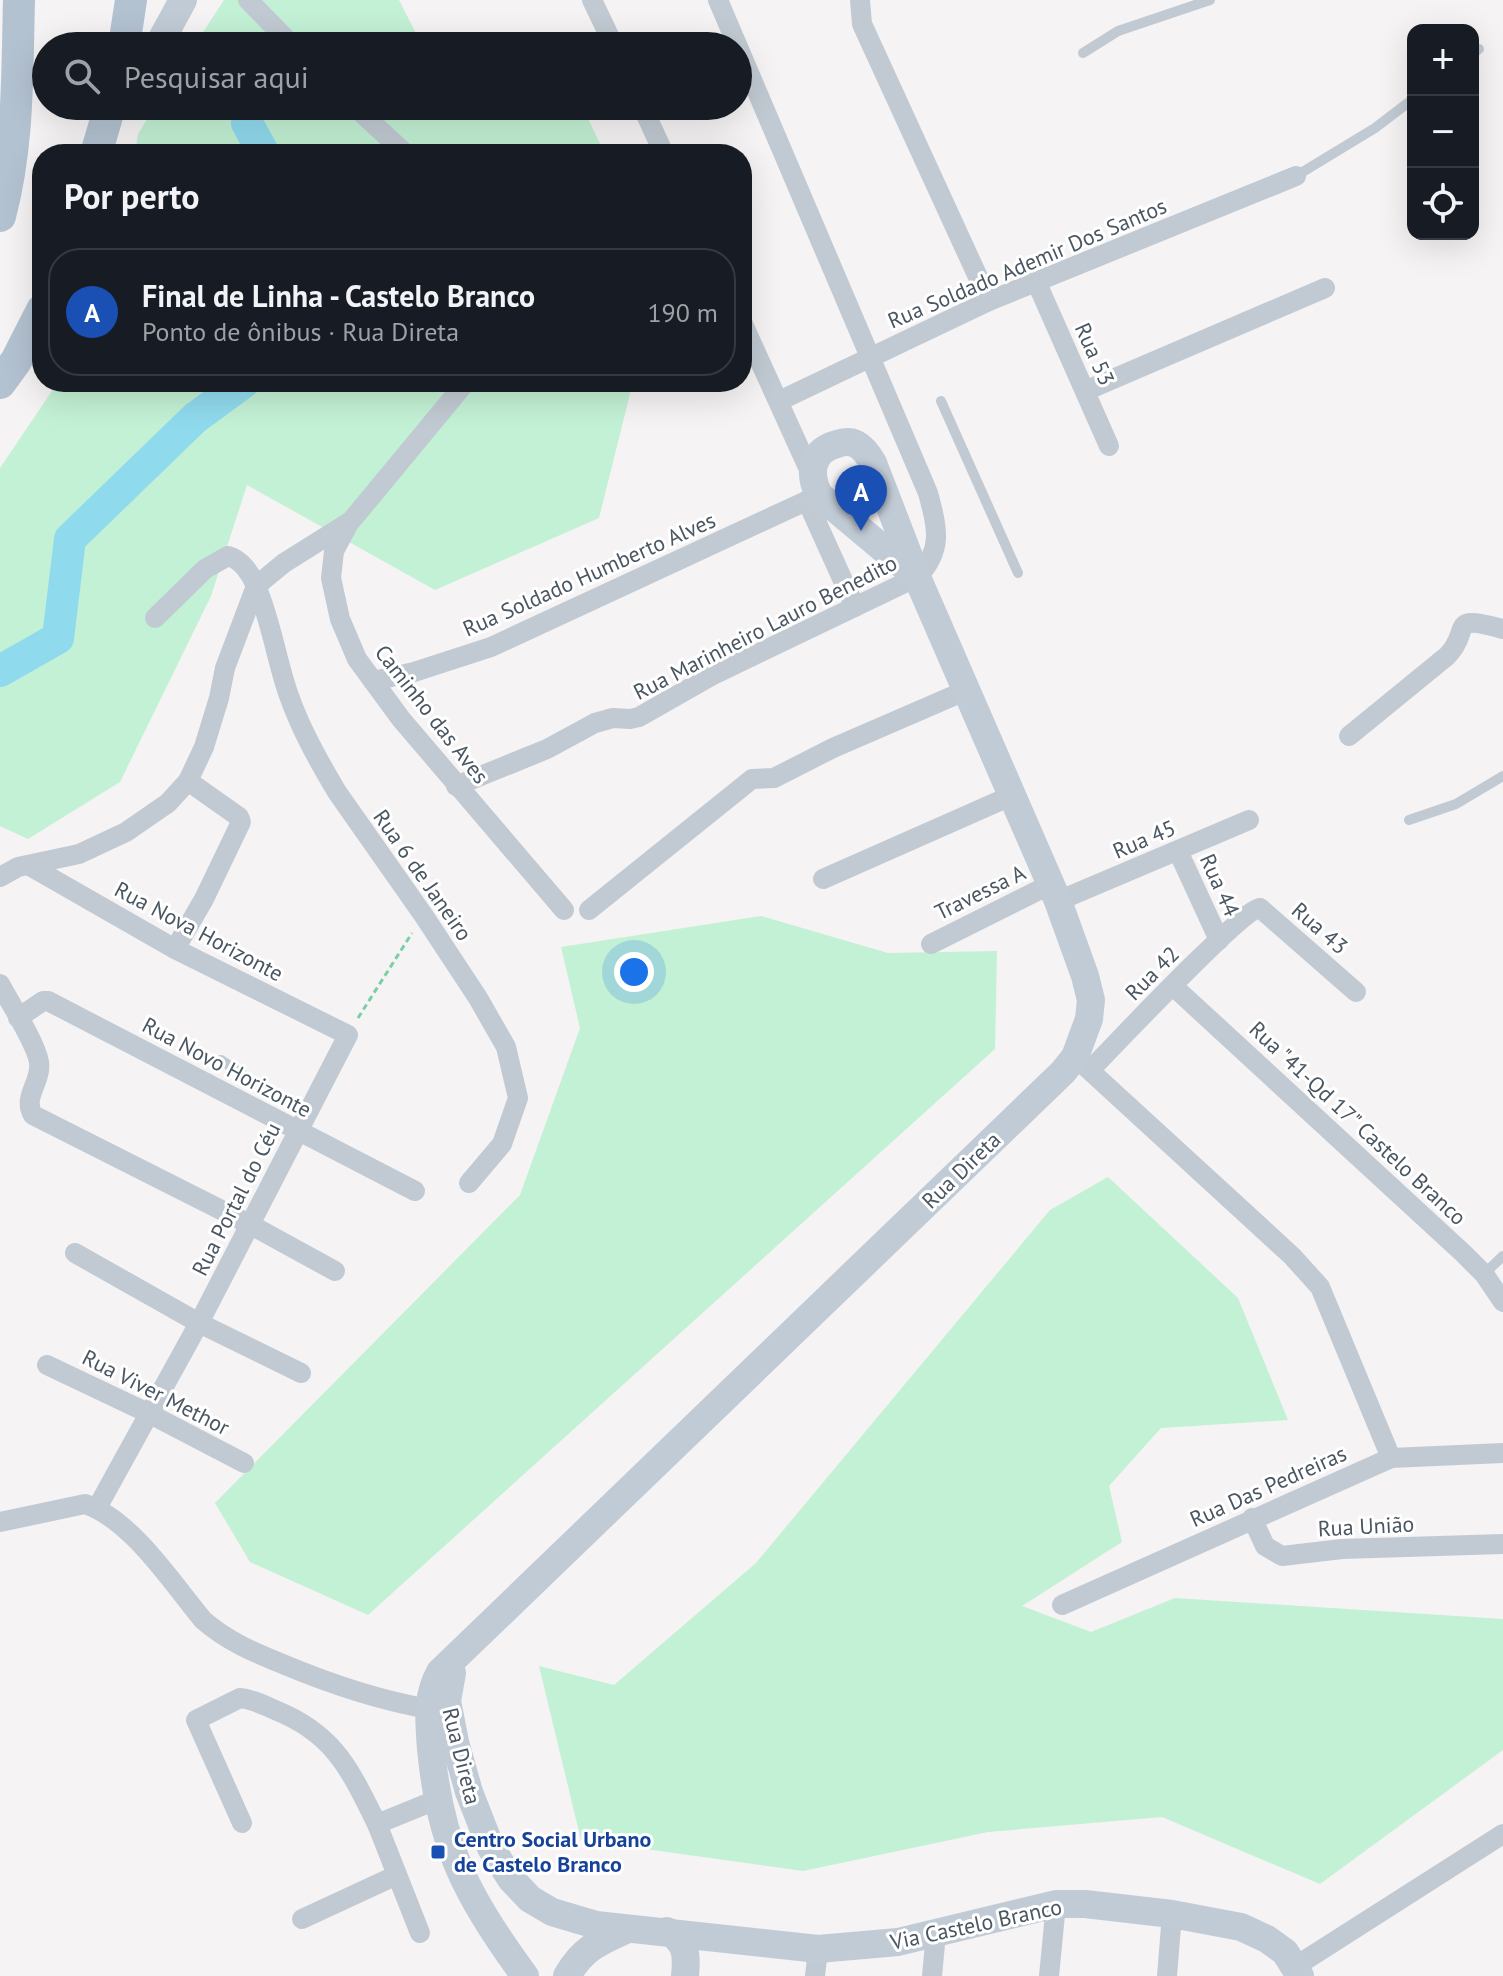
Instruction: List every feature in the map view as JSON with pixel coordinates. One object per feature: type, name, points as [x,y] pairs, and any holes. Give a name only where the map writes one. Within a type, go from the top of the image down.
[{"type":"main road","points":[[0,216],[13,153],[18,102],[19,0]]},
{"type":"main road","points":[[126,32],[131,0]]},
{"type":"main road","points":[[99,144],[106,120]]},
{"type":"main road","points":[[0,383],[16,361],[32,330]]},
{"type":"street","points":[[166,32],[183,0]]},
{"type":"street","points":[[248,0],[279,32]]},
{"type":"street","points":[[592,0],[607,32]]},
{"type":"street","points":[[718,0],[732,32]]},
{"type":"street","points":[[860,0],[862,24],[989,301]]},
{"type":"street","points":[[752,79],[928,493],[937,545],[934,555],[917,577]]},
{"type":"street","points":[[107,144],[119,120]]},
{"type":"street","points":[[369,120],[395,144]]},
{"type":"street","points":[[648,120],[659,144]]},
{"type":"street","name":"Rua Soldado Ademir Dos Santos","points":[[779,401],[989,301],[1296,176]]},
{"type":"street","name":"Rua 53","points":[[1036,281],[1109,446]]},
{"type":"street","points":[[1085,391],[1325,288]]},
{"type":"street","points":[[752,343],[779,401],[855,607]]},
{"type":"street","points":[[0,877],[18,867],[79,854],[126,832],[168,803],[188,781],[204,747],[225,668],[256,586],[284,563],[351,521],[458,392]]},
{"type":"street","name":"Rua Direta","points":[[632,1927],[596,1925],[552,1912],[530,1899],[511,1879],[491,1848],[469,1792],[429,1709],[432,1687],[440,1672],[1047,1088],[1082,1063],[1091,1000],[1054,893],[917,577],[873,463],[855,443],[833,445],[816,455],[813,491],[917,577]]},
{"type":"street","name":"Rua Soldado Humberto Alves","points":[[373,681],[414,672],[491,647],[813,491]]},
{"type":"street","name":"Caminho das Aves","points":[[351,521],[336,544],[331,578],[347,639],[401,719],[564,910]]},
{"type":"street","points":[[155,618],[196,576],[228,556],[243,566],[256,586]]},
{"type":"street","name":"Rua Marinheiro Lauro Benedito","points":[[456,786],[547,749],[595,723],[613,718],[639,717],[711,676],[917,577]]},
{"type":"street","name":"Rua 6 de Janeiro","points":[[256,586],[288,693],[316,757],[424,916],[506,1047],[518,1098],[502,1144],[469,1183]]},
{"type":"street","points":[[1349,736],[1447,656],[1454,649],[1460,628],[1465,624],[1476,622],[1503,629]]},
{"type":"street","points":[[589,910],[746,782],[759,777],[766,780],[774,778],[833,748],[967,690]]},
{"type":"street","points":[[175,949],[204,899],[241,822],[239,817],[188,781]]},
{"type":"street","points":[[823,879],[1013,795]]},
{"type":"street","name":"Rua 45","points":[[1054,893],[1178,851],[1249,820]]},
{"type":"street","name":"Rua 44","points":[[1178,851],[1219,940]]},
{"type":"street","name":"Rua Nova Horizonte","points":[[30,866],[175,949],[348,1035]]},
{"type":"street","name":"Travessa A","points":[[931,944],[1054,893]]},
{"type":"street","name":"Rua 43","points":[[1250,911],[1260,908],[1356,992]]},
{"type":"street","name":"Rua 42","points":[[1082,1063],[1173,986],[1250,911]]},
{"type":"street","points":[[0,984],[39,1059],[40,1075],[28,1101],[29,1108],[42,1121],[251,1225],[335,1271]]},
{"type":"street","name":"Rua \"41-Qd 17\" Castelo Branco","points":[[1173,986],[1484,1274],[1503,1302]]},
{"type":"street","name":"Rua Novo Horizonte","points":[[18,1018],[43,1001],[48,1001],[302,1124],[415,1191]]},
{"type":"street","name":"Rua Portal do Céu","points":[[97,1508],[199,1323],[348,1035]]},
{"type":"street","points":[[1082,1063],[1292,1256],[1320,1287],[1391,1458]]},
{"type":"street","points":[[75,1253],[199,1323],[301,1373]]},
{"type":"street","name":"Rua Viver Methor","points":[[47,1365],[244,1463]]},
{"type":"street","name":"Rua Das Pedreiras","points":[[1062,1605],[1391,1458],[1503,1453]]},
{"type":"street","points":[[0,1522],[85,1504],[97,1508],[127,1529],[203,1620],[243,1648],[335,1686],[380,1700],[429,1709]]},
{"type":"street","name":"Rua União","points":[[1252,1518],[1265,1546],[1282,1556],[1342,1549],[1503,1544]]},
{"type":"street","name":"Rua Direta","points":[[473,1640],[454,1668],[449,1683],[436,1800],[458,1869],[494,1933],[525,1976]]},
{"type":"street","points":[[242,1823],[196,1720],[244,1697],[297,1719],[322,1737],[344,1759],[377,1824],[420,1933]]},
{"type":"street","points":[[377,1824],[436,1800]]},
{"type":"street","points":[[1298,1971],[1503,1834]]},
{"type":"street","points":[[302,1919],[397,1875]]},
{"type":"street","points":[[1049,1976],[1056,1904]]},
{"type":"street","name":"Via Castelo Branco","points":[[632,1927],[667,1931],[817,1963],[1056,1904],[1085,1904],[1172,1914],[1241,1927],[1267,1939],[1285,1952],[1298,1971]]},
{"type":"street","points":[[1167,1976],[1172,1914]]},
{"type":"street","points":[[567,1976],[577,1957],[632,1927]]},
{"type":"street","points":[[667,1931],[685,1947],[685,1976]]},
{"type":"street","points":[[932,1976],[936,1933]]},
{"type":"lane","points":[[1083,53],[1118,31],[1210,0]]},
{"type":"lane","points":[[1296,176],[1375,128],[1407,104]]},
{"type":"lane","points":[[941,401],[1018,573]]},
{"type":"lane","points":[[1409,820],[1456,804],[1503,776]]},
{"type":"lane","points":[[221,1060],[302,1124]]},
{"type":"lane","points":[[1484,1274],[1503,1256]]},
{"type":"path","points":[[348,1035],[424,916]]},
{"type":"green space","points":[[224,0],[399,0],[415,32],[203,32]]},
{"type":"green space","points":[[146,120],[589,120],[600,144],[136,144],[138,134]]},
{"type":"green space","points":[[51,392],[630,392],[599,518],[435,590],[247,485],[211,596],[120,782],[28,839],[0,826],[0,468]]},
{"type":"green space","points":[[761,916],[888,953],[997,951],[995,1049],[368,1615],[250,1562],[215,1503],[520,1195],[580,1028],[561,947]]},
{"type":"green space","points":[[1108,1177],[1238,1298],[1288,1420],[1161,1428],[1109,1486],[1122,1542],[1022,1606],[1091,1632],[1175,1598],[1503,1619],[1503,1750],[1320,1884],[1162,1817],[988,1832],[803,1871],[581,1840],[539,1666],[614,1685],[756,1563],[1050,1210]]},
{"type":"waterway","points":[[247,123],[259,144]]},
{"type":"waterway","points":[[0,671],[58,638],[70,539],[195,418],[230,392]]},
{"type":"place","name":"Final de Linha - Castelo Branco","points":[[861,531]]},
{"type":"place","name":"Centro Social Urbano de Castelo Branco","points":[[438,1852]]}]
